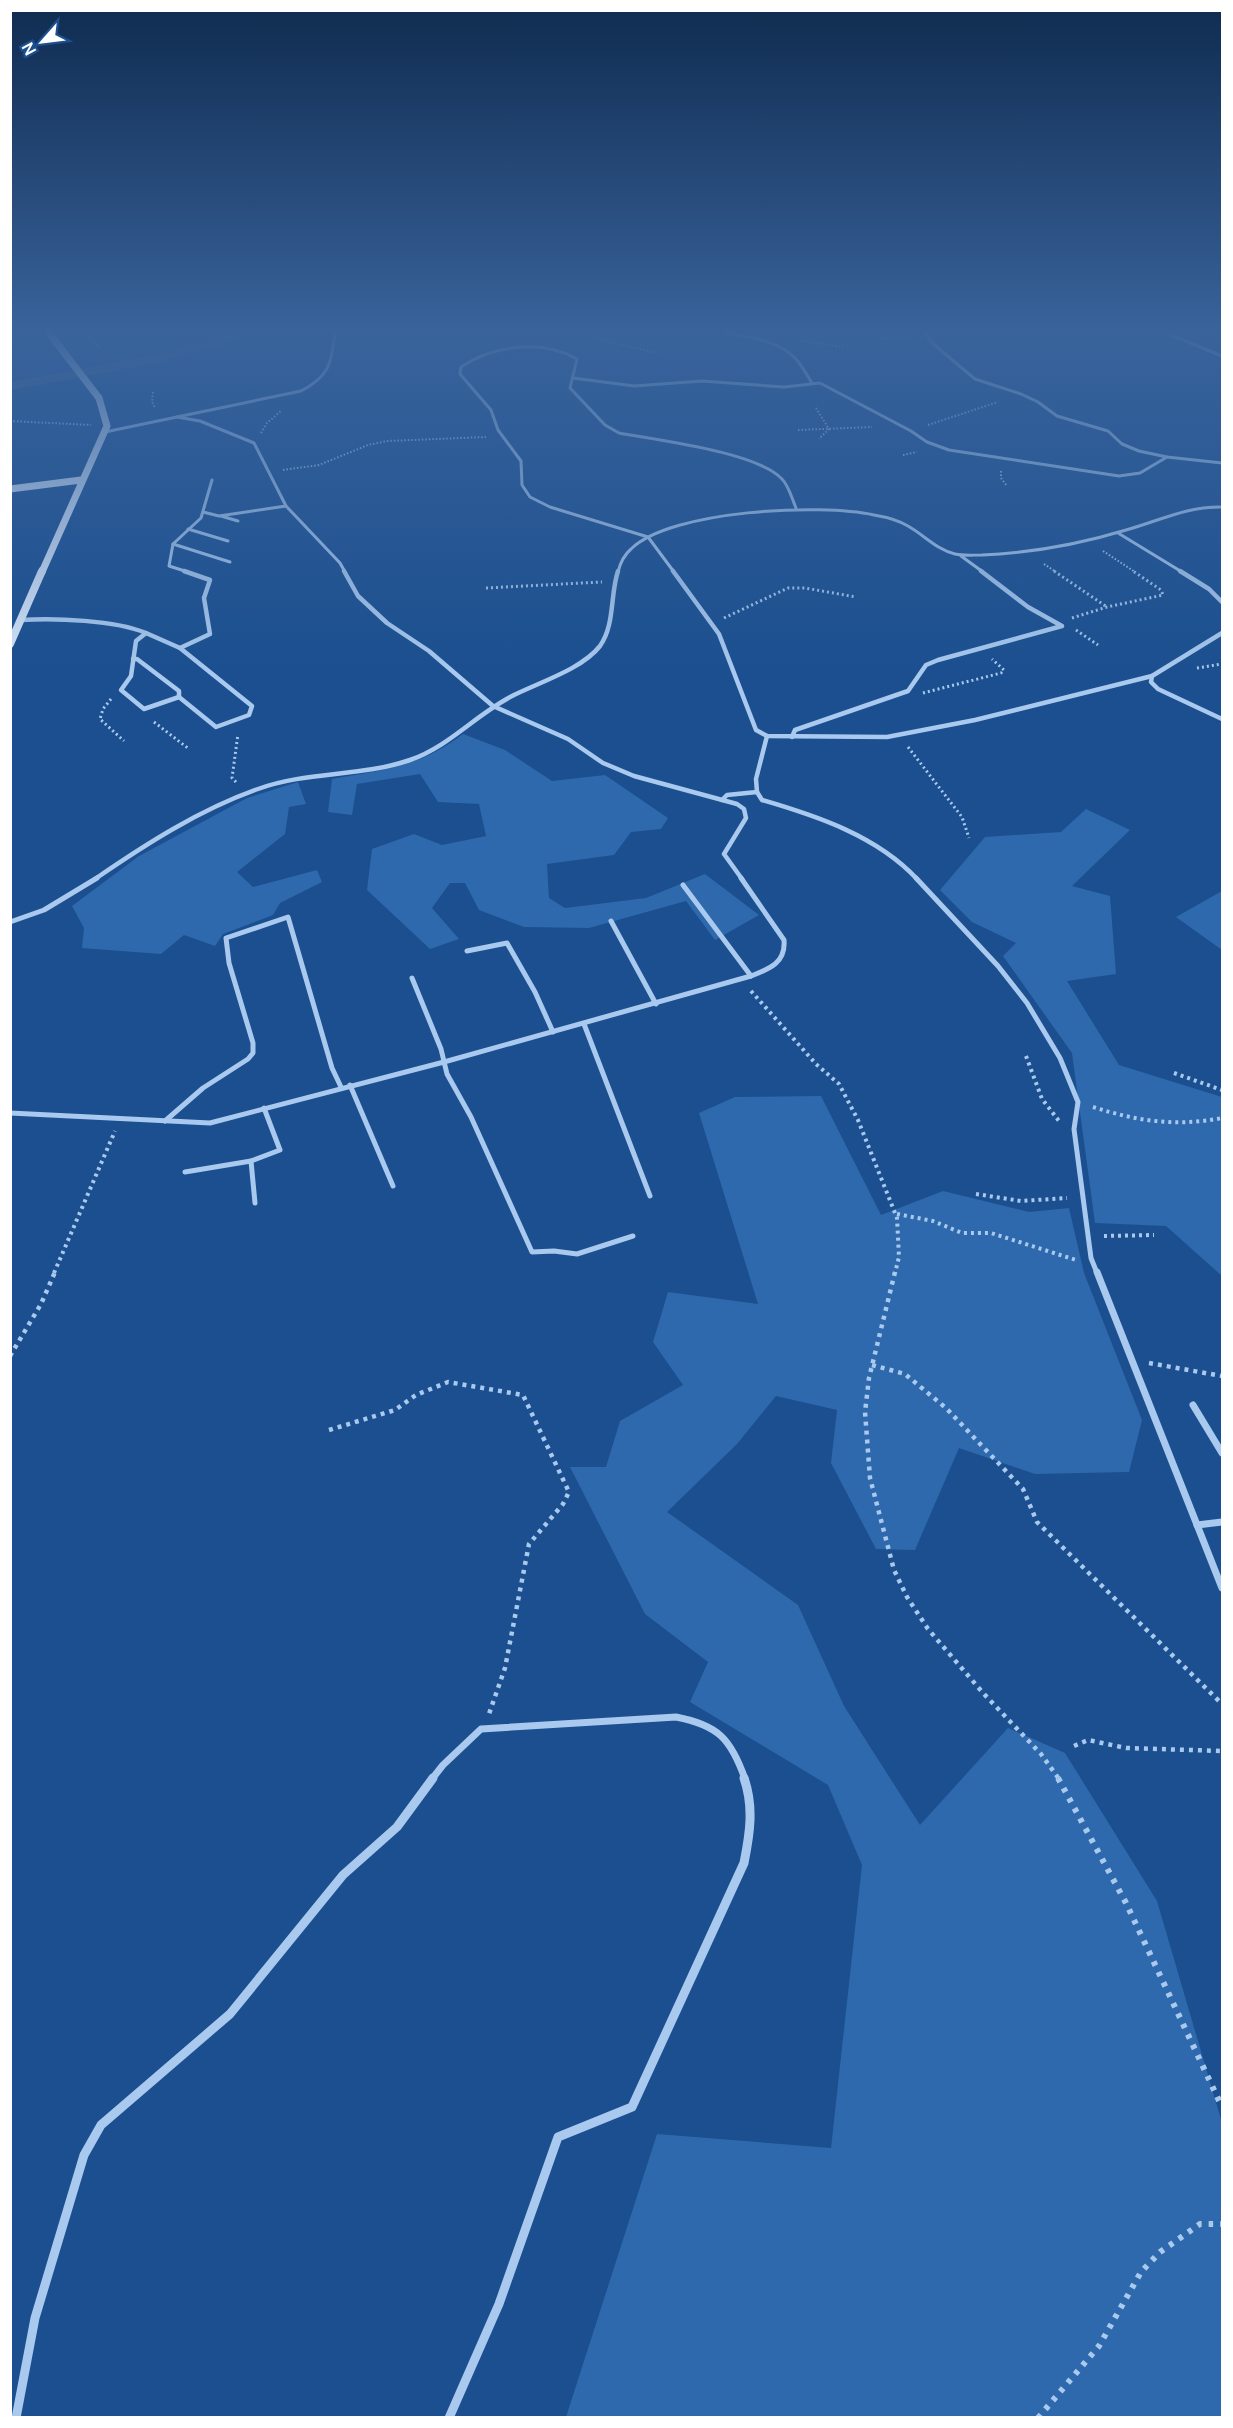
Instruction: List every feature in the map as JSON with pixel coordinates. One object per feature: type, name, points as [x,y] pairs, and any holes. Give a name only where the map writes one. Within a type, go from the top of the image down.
[{"type":"main road","points":[[10,644],[98,446]]},
{"type":"main road","points":[[10,489],[81,480]]},
{"type":"street","points":[[10,1113],[210,1123],[656,1004],[751,976],[778,963],[783,956],[786,947],[784,940],[724,854],[747,814],[737,804],[634,776],[603,763],[587,750],[567,739],[493,706],[429,651],[387,623],[358,596],[340,563],[286,506],[256,446]]},
{"type":"street","points":[[510,446],[521,461],[522,485],[530,497],[550,507],[648,537],[719,634],[756,730],[767,736],[848,738],[898,735],[1065,699],[1152,676],[1222,633]]},
{"type":"street","points":[[682,446],[742,459],[769,469],[782,478],[796,508]]},
{"type":"street","points":[[939,446],[949,450],[1108,475],[1134,476],[1167,457]]},
{"type":"street","points":[[1127,446],[1167,457],[1222,463]]},
{"type":"street","points":[[180,648],[210,633],[204,598],[210,580],[169,566],[173,544],[201,518],[212,480]]},
{"type":"street","points":[[219,516],[286,506]]},
{"type":"street","points":[[960,555],[1024,550],[1118,533],[1196,507],[1222,507]]},
{"type":"street","points":[[10,922],[63,899],[172,830],[246,793],[301,777],[372,769],[406,761],[442,746],[493,706],[587,660],[601,646],[609,630],[620,562],[634,545],[648,537],[717,518],[796,508],[873,514],[890,518],[916,529],[933,545],[960,555],[1028,608],[1063,625]]},
{"type":"street","points":[[203,512],[238,521]]},
{"type":"street","points":[[188,529],[228,541]]},
{"type":"street","points":[[1118,533],[1209,589],[1222,602]]},
{"type":"street","points":[[173,544],[230,562]]},
{"type":"street","points":[[21,620],[43,619],[131,627],[180,648],[252,706],[249,715],[216,728],[179,697]]},
{"type":"street","points":[[792,736],[795,730],[908,691],[926,665],[1063,625]]},
{"type":"street","points":[[146,633],[136,641],[131,676],[121,690],[144,709],[179,697]]},
{"type":"street","points":[[133,659],[137,659],[179,691],[179,697]]},
{"type":"street","points":[[1152,676],[1151,682],[1158,689],[1222,718]]},
{"type":"street","points":[[767,736],[756,779],[758,797],[853,832],[873,844],[912,874],[998,966],[1028,1003],[1060,1058],[1078,1102],[1074,1128],[1092,1261],[1222,1588]]},
{"type":"street","points":[[722,800],[727,795],[757,792]]},
{"type":"street","points":[[683,885],[751,976]]},
{"type":"street","points":[[164,1121],[203,1088],[248,1059],[253,1053],[253,1043],[229,963],[226,938],[288,917],[332,1068],[341,1087]]},
{"type":"street","points":[[611,921],[656,1004]]},
{"type":"street","points":[[467,951],[507,943],[535,992],[553,1032]]},
{"type":"street","points":[[412,978],[447,1074],[471,1117],[532,1252],[554,1251],[577,1254],[633,1236]]},
{"type":"street","points":[[584,1024],[650,1196]]},
{"type":"street","points":[[350,1085],[393,1186]]},
{"type":"street","points":[[185,1172],[250,1161],[280,1150],[264,1108]]},
{"type":"street","points":[[250,1161],[255,1203]]},
{"type":"street","points":[[1193,1405],[1222,1453]]},
{"type":"street","points":[[1197,1525],[1222,1522]]},
{"type":"street","points":[[16,2418],[35,2318],[84,2155],[101,2125],[230,2014],[344,1875],[397,1827],[443,1765],[481,1729],[676,1717],[705,1723],[726,1739],[738,1762],[748,1790],[752,1825],[744,1863],[632,2106],[558,2137],[499,2304],[449,2418]]},
{"type":"path","points":[[267,471],[310,467],[367,446]]},
{"type":"path","points":[[1085,539],[1161,590],[1163,595],[1132,604],[1107,607],[1066,620],[1063,625],[1098,645]]},
{"type":"path","points":[[1024,550],[1107,607]]},
{"type":"path","points":[[486,588],[615,582]]},
{"type":"path","points":[[709,621],[733,615],[788,588],[806,588],[856,597]]},
{"type":"path","points":[[908,691],[930,693],[1001,673],[1004,670],[987,655],[987,646]]},
{"type":"path","points":[[121,690],[103,709],[100,719],[124,741]]},
{"type":"path","points":[[144,709],[144,714],[189,749]]},
{"type":"path","points":[[232,721],[238,727],[237,751],[232,778],[246,793]]},
{"type":"path","points":[[898,735],[962,817],[969,838]]},
{"type":"path","points":[[740,979],[816,1064],[839,1084],[858,1120],[896,1214],[899,1257],[872,1365],[865,1412],[870,1478],[894,1570],[907,1597],[928,1629],[984,1694],[1041,1754],[1058,1777],[1126,1903],[1222,2107]]},
{"type":"path","points":[[1026,1056],[1034,1080],[1050,1113],[1063,1125],[1074,1128]]},
{"type":"path","points":[[1174,1073],[1222,1090]]},
{"type":"path","points":[[1078,1102],[1133,1119],[1180,1126],[1222,1118]]},
{"type":"path","points":[[10,1356],[41,1304],[120,1119]]},
{"type":"path","points":[[976,1194],[1022,1203],[1082,1197]]},
{"type":"path","points":[[896,1214],[933,1221],[962,1233],[991,1233],[1071,1259],[1092,1261]]},
{"type":"path","points":[[1088,1236],[1154,1235]]},
{"type":"path","points":[[1132,1361],[1222,1376]]},
{"type":"path","points":[[872,1365],[905,1374],[946,1408],[1023,1489],[1037,1522],[1222,1704]]},
{"type":"path","points":[[329,1430],[395,1410],[416,1395],[448,1382],[523,1395],[569,1492],[563,1504],[529,1544],[505,1668],[481,1729]]},
{"type":"path","points":[[1074,1746],[1088,1740],[1126,1748],[1222,1751]]},
{"type":"path","points":[[1038,2418],[1099,2346],[1141,2272],[1160,2252],[1200,2224],[1222,2224]]},
{"type":"shaded area","points":[[463,734],[505,750],[552,781],[605,775],[668,818],[661,829],[631,832],[614,855],[547,864],[549,898],[565,908],[646,898],[705,874],[759,915],[715,940],[686,901],[589,928],[524,927],[479,910],[465,883],[450,883],[432,908],[459,939],[430,949],[367,890],[372,849],[414,834],[442,845],[486,836],[479,804],[438,802],[420,774],[357,784],[352,815],[328,812],[332,779],[400,766],[432,754]]},
{"type":"shaded area","points":[[298,782],[306,804],[289,807],[285,834],[237,872],[253,887],[317,870],[322,882],[280,903],[273,915],[223,934],[215,946],[184,935],[161,954],[82,948],[84,928],[72,906],[139,856],[247,798]]},
{"type":"shaded area","points":[[1086,809],[1130,830],[1072,886],[1110,896],[1116,974],[1067,981],[1119,1065],[1222,1097],[1222,1276],[1166,1226],[1095,1223],[1072,1053],[1003,956],[1016,943],[972,922],[940,890],[985,837],[1061,832]]},
{"type":"shaded area","points":[[1222,891],[1222,950],[1176,917]]},
{"type":"shaded area","points":[[821,1096],[881,1215],[943,1191],[1029,1212],[1069,1208],[1084,1273],[1142,1420],[1129,1472],[1035,1474],[959,1448],[915,1550],[876,1549],[831,1463],[837,1410],[776,1396],[737,1444],[667,1512],[798,1605],[844,1706],[920,1825],[1008,1728],[1065,1753],[1157,1901],[1222,2123],[1222,2417],[566,2417],[657,2134],[831,2148],[862,1865],[828,1785],[690,1702],[708,1662],[645,1614],[570,1467],[606,1467],[620,1421],[683,1385],[653,1342],[668,1292],[758,1304],[699,1113],[735,1097]]}]
